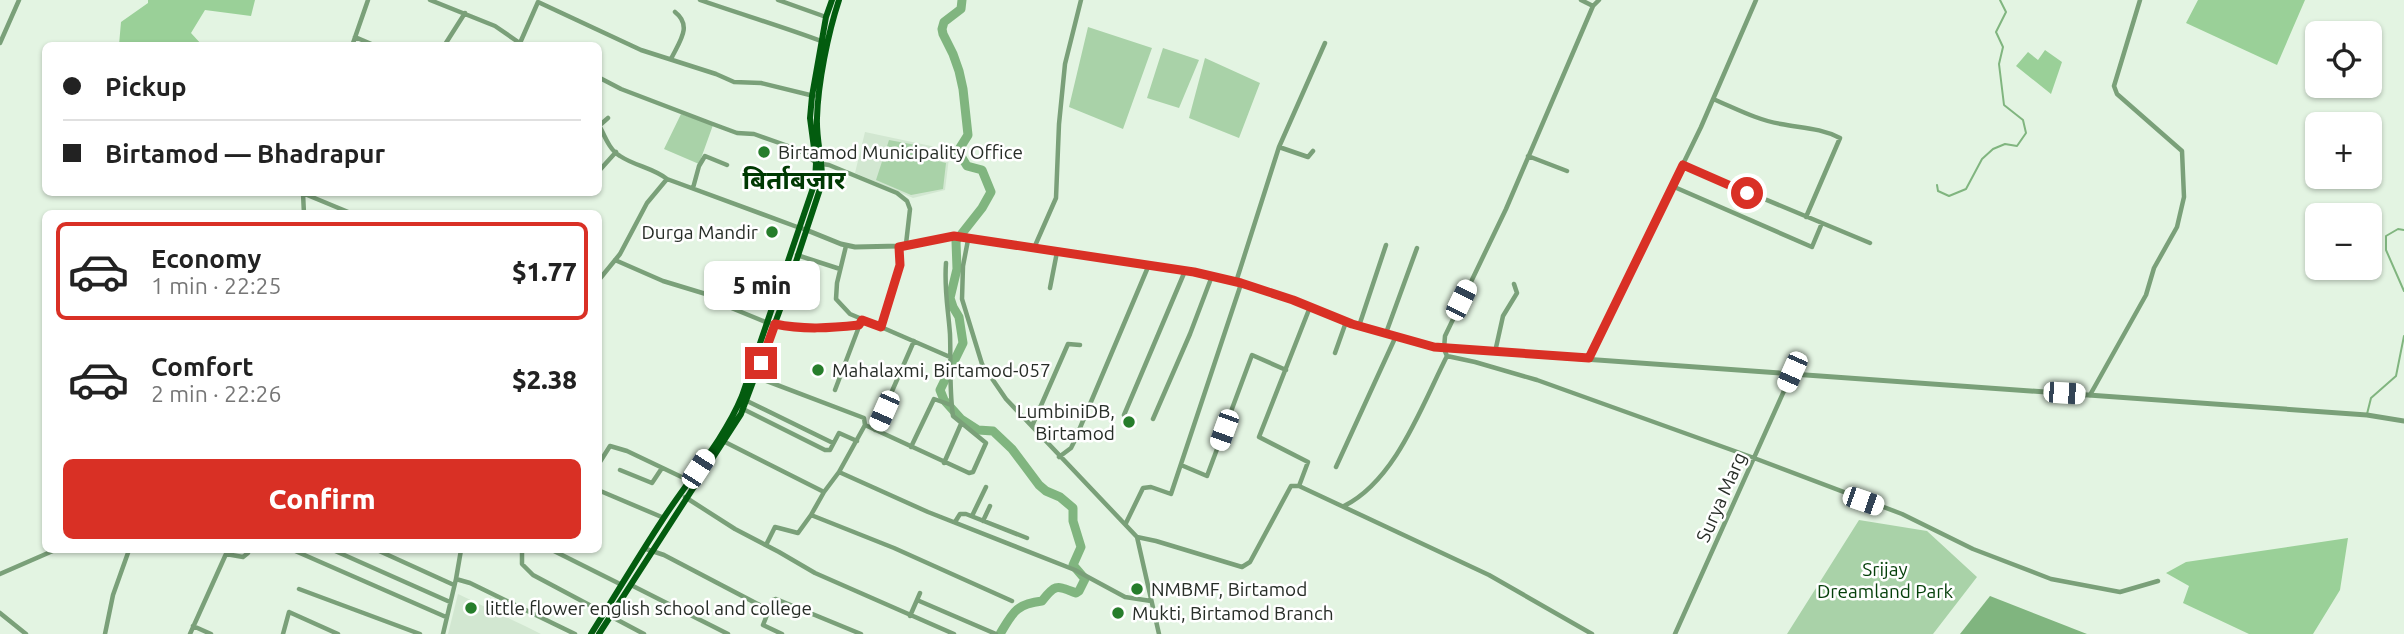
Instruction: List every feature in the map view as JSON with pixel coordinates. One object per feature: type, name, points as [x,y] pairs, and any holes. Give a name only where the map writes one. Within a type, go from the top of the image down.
[{"type":"main road","points":[[826,43],[826,17],[832,0]]},
{"type":"main road","points":[[599,634],[622,585],[649,550],[721,440],[771,323],[804,229],[820,164],[810,118],[826,43],[839,0]]},
{"type":"main road","points":[[591,634],[631,585],[664,518],[685,496],[690,481],[743,410],[757,377],[771,323]]},
{"type":"street","points":[[0,43],[19,0]]},
{"type":"street","points":[[353,42],[368,0]]},
{"type":"street","points":[[430,0],[495,26],[519,42]]},
{"type":"street","points":[[700,0],[826,43]]},
{"type":"street","points":[[778,0],[826,17]]},
{"type":"street","points":[[1034,248],[1056,198],[1065,64],[1081,0]]},
{"type":"street","points":[[1581,0],[1593,6]]},
{"type":"street","points":[[1447,356],[1444,349],[1445,335],[1506,209],[1593,6],[1598,0]]},
{"type":"street","points":[[1589,358],[1683,165],[1756,0]]},
{"type":"street","points":[[2090,394],[2146,295],[2154,268],[2177,227],[2185,197],[2182,151],[2117,94],[2114,86],[2140,0]]},
{"type":"street","points":[[523,42],[539,1],[641,50],[734,82],[761,83],[816,97]]},
{"type":"street","points":[[671,59],[685,26],[684,19],[675,12]]},
{"type":"street","points":[[447,42],[465,13]]},
{"type":"street","points":[[355,37],[367,42]]},
{"type":"street","points":[[1126,523],[1143,488],[1151,487],[1171,495],[1279,147],[1325,43]]},
{"type":"street","points":[[602,79],[716,126],[737,133],[754,134],[788,146],[820,164],[904,197],[910,209],[906,244]]},
{"type":"street","points":[[1713,99],[1757,117],[1781,124],[1814,128],[1840,138],[1806,217]]},
{"type":"street","points":[[602,122],[608,118]]},
{"type":"street","points":[[602,129],[620,156],[667,179],[846,246],[899,247],[957,237],[1212,275],[1239,282],[1346,322],[1444,349],[2090,394],[2367,415],[2404,421]]},
{"type":"street","points":[[1279,147],[1308,157],[1313,151]]},
{"type":"street","points":[[602,168],[616,152]]},
{"type":"street","points":[[693,188],[705,156],[727,165]]},
{"type":"street","points":[[1528,156],[1567,171]]},
{"type":"street","points":[[1683,165],[1870,243]]},
{"type":"street","points":[[602,272],[615,260],[647,203],[667,179]]},
{"type":"street","points":[[1672,186],[1812,247],[1822,223]]},
{"type":"street","points":[[309,196],[344,210]]},
{"type":"street","points":[[968,240],[963,266],[962,299],[982,364],[1006,399],[1137,537],[1159,634]]},
{"type":"street","points":[[1359,326],[1386,245]]},
{"type":"street","points":[[846,246],[836,299],[860,323]]},
{"type":"street","points":[[881,327],[900,265],[899,247]]},
{"type":"street","points":[[1386,333],[1417,248]]},
{"type":"street","points":[[1051,288],[1057,252]]},
{"type":"street","points":[[795,254],[840,269]]},
{"type":"street","points":[[615,260],[663,281],[719,298],[729,307],[771,323],[806,328],[860,323],[881,327],[950,357]]},
{"type":"street","points":[[865,425],[944,463],[972,473],[986,446],[984,441],[953,416],[950,333],[944,292],[946,263]]},
{"type":"street","points":[[1059,457],[1074,442],[1149,267]]},
{"type":"street","points":[[1124,415],[1185,271]]},
{"type":"street","points":[[1153,419],[1212,275]]},
{"type":"street","points":[[1495,352],[1503,316],[1518,291],[1514,284]]},
{"type":"street","points":[[1299,486],[1308,467],[1307,460],[1259,438],[1310,307]]},
{"type":"street","points":[[1335,353],[1346,322]]},
{"type":"street","points":[[835,390],[860,323]]},
{"type":"street","points":[[1336,467],[1397,335]]},
{"type":"street","points":[[875,430],[914,341]]},
{"type":"street","points":[[1032,426],[1068,344],[1080,345]]},
{"type":"street","points":[[1181,465],[1207,476],[1252,355],[1286,370]]},
{"type":"street","points":[[1447,356],[1537,380],[1754,458],[1902,514],[1973,550],[2051,579],[2120,592],[2158,581]]},
{"type":"street","points":[[1343,506],[1363,495],[1398,452],[1447,356]]},
{"type":"street","name":"Surya Marg","points":[[1675,634],[1792,372]]},
{"type":"street","points":[[757,377],[864,418],[865,425],[839,472],[798,533],[775,527],[766,545]]},
{"type":"street","points":[[911,447],[934,399],[951,405]]},
{"type":"street","points":[[747,401],[834,443]]},
{"type":"street","points":[[743,410],[825,450],[830,450],[839,433],[857,441]]},
{"type":"street","points":[[944,463],[961,424]]},
{"type":"street","points":[[721,440],[824,492]]},
{"type":"street","points":[[602,459],[610,446],[690,481]]},
{"type":"street","points":[[620,470],[652,483],[662,468]]},
{"type":"street","points":[[839,472],[1075,570],[1125,597],[1151,601]]},
{"type":"street","points":[[1137,537],[1242,567],[1250,562],[1291,486],[1299,486],[1509,585],[1592,634]]},
{"type":"street","points":[[972,516],[986,487]]},
{"type":"street","points":[[602,492],[664,518]]},
{"type":"street","points":[[685,496],[735,529],[815,573],[954,634]]},
{"type":"street","points":[[983,521],[990,506]]},
{"type":"street","points":[[955,522],[960,514],[972,516],[1027,538]]},
{"type":"street","points":[[811,515],[894,548],[1012,601]]},
{"type":"street","points":[[649,550],[664,555],[769,610]]},
{"type":"street","points":[[0,574],[48,553]]},
{"type":"street","points":[[105,634],[113,596],[128,553]]},
{"type":"street","points":[[190,634],[226,554],[243,557],[248,553]]},
{"type":"street","points":[[300,553],[446,617]]},
{"type":"street","points":[[339,553],[450,602]]},
{"type":"street","points":[[384,553],[455,582],[470,583],[575,634]]},
{"type":"street","points":[[443,634],[460,553]]},
{"type":"street","points":[[522,553],[522,564],[533,575],[645,634]]},
{"type":"street","points":[[558,553],[622,585]]},
{"type":"street","points":[[631,585],[728,634]]},
{"type":"street","points":[[299,589],[420,634]]},
{"type":"street","points":[[910,616],[920,593]]},
{"type":"street","points":[[782,634],[763,625],[776,598],[861,634]]},
{"type":"street","points":[[917,600],[994,633]]},
{"type":"street","points":[[283,634],[289,612],[338,634]]},
{"type":"street","points":[[0,613],[26,634]]},
{"type":"street","points":[[193,626],[211,634]]},
{"type":"shaded area","points":[[148,0],[255,0],[251,16],[205,10],[191,33],[199,42],[119,42],[121,22],[148,3]]},
{"type":"shaded area","points":[[2198,0],[2305,0],[2277,65],[2186,23]]},
{"type":"shaded area","points":[[2045,50],[2062,62],[2051,94],[2016,66],[2028,52],[2038,60]]},
{"type":"shaded area","points":[[865,132],[950,150],[945,190],[913,198],[855,173]]},
{"type":"shaded area","points":[[2348,538],[2340,590],[2313,634],[2249,634],[2183,603],[2189,586],[2166,573],[2186,562]]},
{"type":"shaded area","name":"little flower english school and college","points":[[458,594],[525,626],[541,634],[448,634]]},
{"type":"shaded area","points":[[1990,596],[2087,634],[1960,634]]},
{"type":"green space","points":[[1088,27],[1152,48],[1123,129],[1069,107]]},
{"type":"green space","points":[[1163,48],[1199,60],[1179,108],[1147,98]]},
{"type":"green space","points":[[1205,58],[1260,83],[1239,138],[1189,118]]},
{"type":"green space","points":[[681,114],[713,125],[699,164],[664,149]]},
{"type":"green space","points":[[889,140],[916,145],[913,155],[946,163],[943,189],[911,195],[876,180]]},
{"type":"green space","name":"Srijay Dreamland Park","points":[[1859,520],[1927,531],[1977,577],[1933,634],[1787,634]]},
{"type":"waterway","points":[[962,0],[961,9],[944,22],[942,29],[959,71],[963,89],[968,135],[958,151],[967,166],[982,170],[991,192],[956,241],[957,269],[950,298],[959,317],[963,343],[940,390],[944,400],[961,419],[978,430],[993,431],[1012,449],[1039,485],[1073,508],[1073,521],[1081,547],[1073,565],[1085,579],[1076,593],[1057,588],[1042,601],[1026,604],[1016,610],[1000,634]]},
{"type":"waterway","points":[[1937,185],[1938,191],[1949,196],[1966,189],[1982,159],[1993,149],[2005,144],[2017,146],[2026,133],[2023,120],[2004,105],[1999,64],[2003,47],[1996,32],[2006,12],[2000,0]]},
{"type":"waterway","points":[[2404,230],[2398,229],[2386,236],[2386,250],[2404,291]]},
{"type":"waterway","points":[[2367,414],[2371,398],[2396,376],[2404,336]]},
{"type":"place","name":"Birtamod Municipality Office","points":[[764,152]]},
{"type":"place","name":"Durga Mandir","points":[[772,232]]},
{"type":"place","name":"Mahalaxmi, Birtamod-057","points":[[818,370]]},
{"type":"place","name":"LumbiniDB, Birtamod","points":[[1129,422]]},
{"type":"place","name":"NMBMF, Birtamod","points":[[1137,589]]},
{"type":"place","name":"little flower english school and college","points":[[471,608]]},
{"type":"place","name":"Mukti, Birtamod Branch","points":[[1118,613]]},
{"type":"district","name":"बिर्ताबजार","points":[[794,180]]},
{"type":"route","points":[[761,363],[775,324],[806,328],[838,327],[859,325],[862,320],[881,327],[900,265],[899,247],[954,236],[1210,275],[1293,300],[1352,324],[1444,349],[1589,358],[1683,165],[1747,193]]}]
